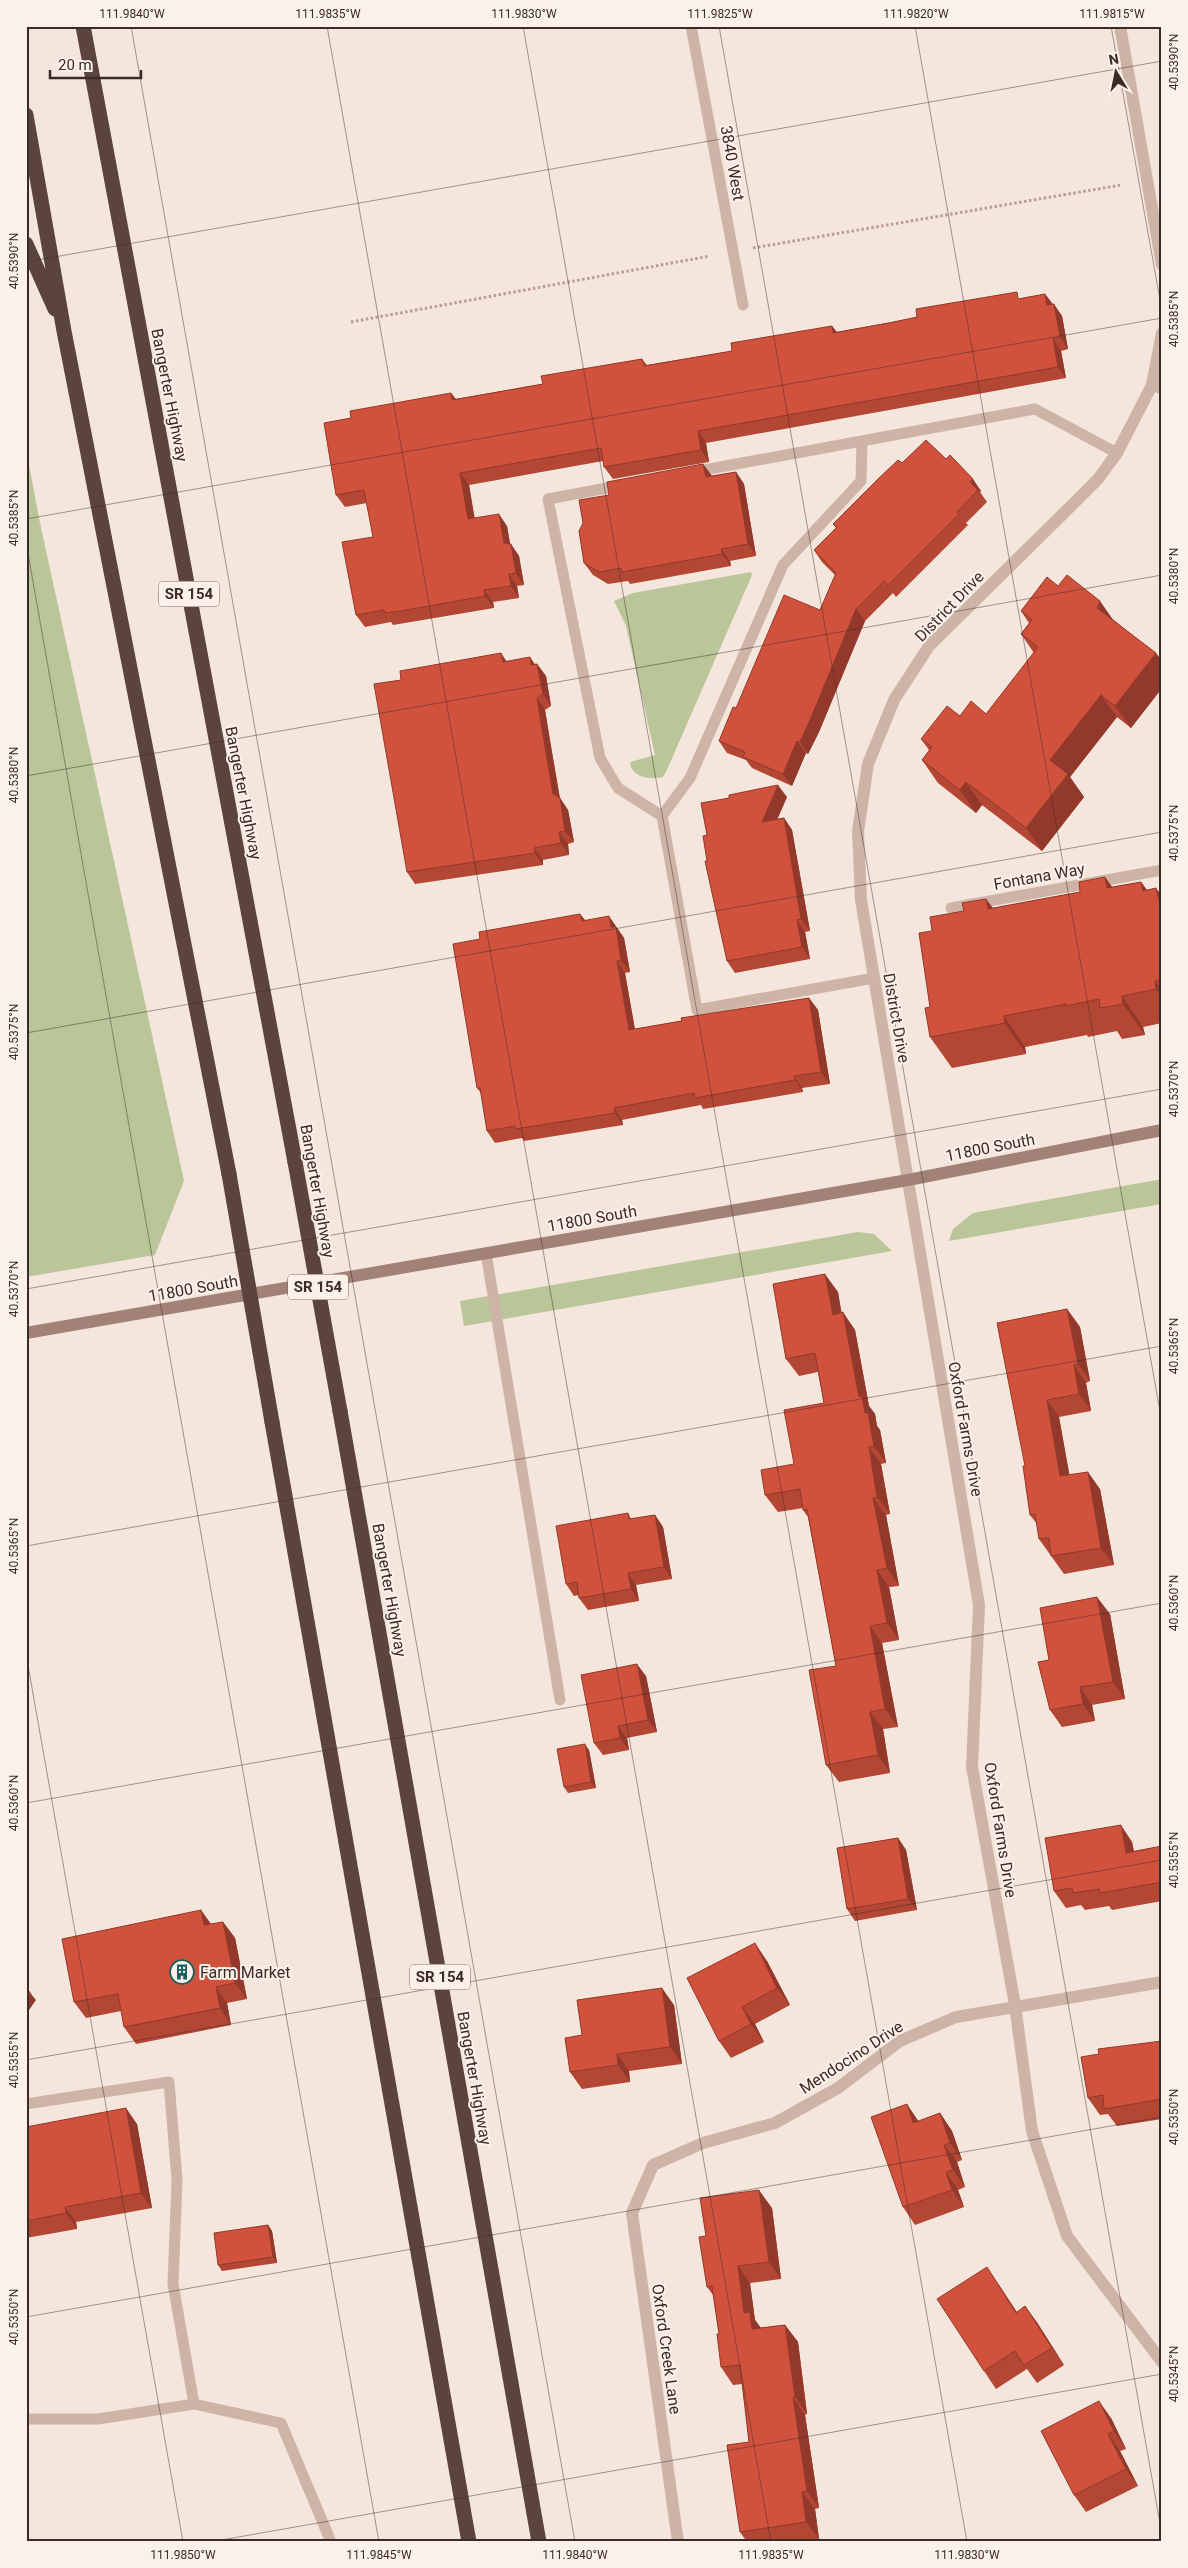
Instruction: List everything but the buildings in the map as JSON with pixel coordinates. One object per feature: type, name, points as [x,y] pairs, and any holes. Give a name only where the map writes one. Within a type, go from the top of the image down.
[{"type":"highway","name":"Bangerter Highway","points":[[83,26],[295,1162],[539,2542]]},
{"type":"highway","points":[[26,115],[64,331],[229,1174],[469,2542]]},
{"type":"highway","points":[[26,244],[64,331]]},
{"type":"main road","name":"11800 South","points":[[26,1333],[908,1180],[1162,1130]]},
{"type":"street","points":[[1120,26],[1159,233],[1162,265]]},
{"type":"street","name":"District Drive","points":[[908,1180],[861,900],[858,831],[868,764],[894,700],[929,646],[1098,479],[1117,453],[1157,387],[1162,333]]},
{"type":"street","name":"Oxford Farms Drive","points":[[908,1180],[980,1606],[972,1767],[1015,2005],[1032,2131],[1067,2236],[1162,2362]]},
{"type":"street","name":"Mendocino Drive","points":[[653,2165],[703,2143],[775,2122],[838,2088],[900,2041],[956,2017],[1015,2005],[1162,1982]]},
{"type":"street","name":"Oxford Creek Lane","points":[[653,2165],[632,2212],[678,2542]]},
{"type":"lane","name":"3840 West","points":[[691,26],[743,305]]},
{"type":"lane","points":[[685,474],[1036,409],[1117,453]]},
{"type":"lane","points":[[862,441],[861,481],[783,565],[690,778],[662,816],[697,1010],[874,978]]},
{"type":"lane","points":[[636,483],[548,499],[600,758],[618,788],[662,816]]},
{"type":"lane","name":"Fontana Way","points":[[951,908],[1162,870]]},
{"type":"lane","points":[[486,1253],[560,1700]]},
{"type":"lane","points":[[26,2104],[169,2082],[177,2180],[173,2284],[194,2404]]},
{"type":"lane","points":[[26,2419],[98,2419],[194,2404],[281,2423],[328,2530],[331,2542]]},
{"type":"path","points":[[747,249],[1121,185]]},
{"type":"path","points":[[350,322],[710,256]]},
{"type":"green space","points":[[26,449],[40,523],[184,1181],[155,1255],[26,1277]]},
{"type":"green space","points":[[751,572],[752,575],[666,772],[663,777],[658,778],[638,775],[634,772],[630,762],[655,755],[626,626],[614,601],[633,593]]},
{"type":"green space","points":[[1162,1179],[1162,1204],[949,1241],[953,1229],[973,1213]]},
{"type":"green space","points":[[858,1232],[874,1234],[892,1251],[464,1326],[460,1301]]},
{"type":"place","name":"Farm Market","points":[[182,1972]]}]
